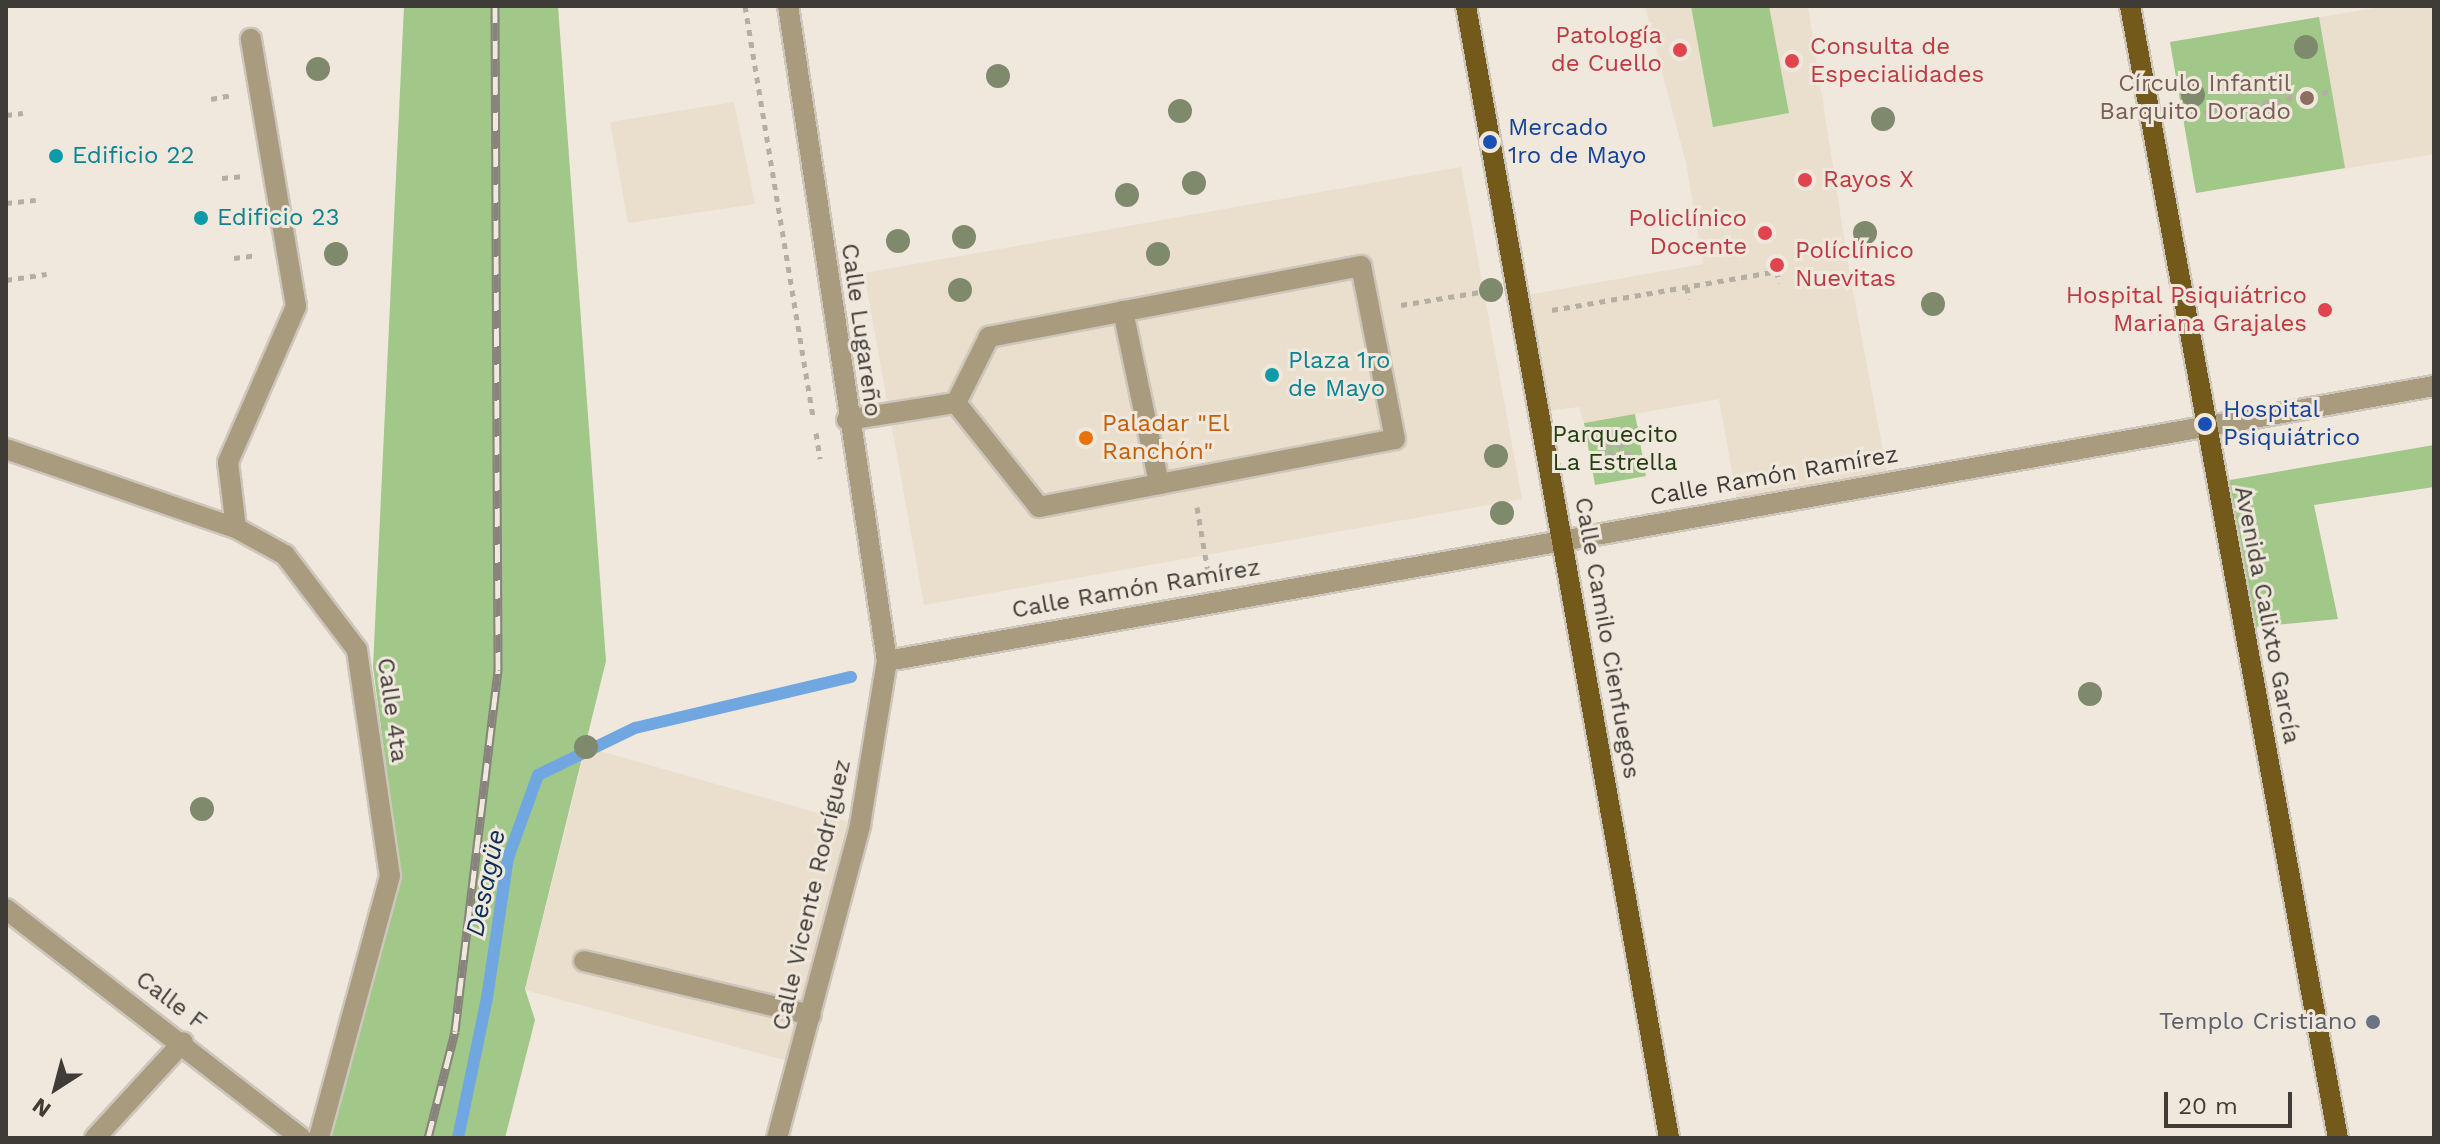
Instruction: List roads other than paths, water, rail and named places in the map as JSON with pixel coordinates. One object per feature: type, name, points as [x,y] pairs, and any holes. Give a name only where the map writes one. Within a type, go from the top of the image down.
[{"type":"main road","name":"Calle Camilo Cienfuegos","points":[[1466,6],[1669,1138]]},
{"type":"main road","name":"Avenida Calixto García","points":[[2130,6],[2338,1138]]},
{"type":"street","name":"Calle Lugareño","points":[[788,6],[847,420],[887,661]]},
{"type":"street","points":[[236,528],[228,462],[296,306],[251,39]]},
{"type":"street","points":[[1361,266],[1395,439],[1039,507],[956,403],[989,337],[1361,266]]},
{"type":"street","points":[[1123,311],[1159,484]]},
{"type":"street","name":"Calle Ramón Ramírez","points":[[887,661],[2205,424],[2434,386]]},
{"type":"street","points":[[847,420],[956,403]]},
{"type":"street","name":"Calle 4ta","points":[[6,449],[236,528],[285,555],[357,650],[390,876],[319,1138]]},
{"type":"street","name":"Calle Vicente Rodríguez","points":[[777,1138],[860,825],[887,661]]},
{"type":"street","name":"Calle F","points":[[6,909],[183,1042],[301,1138]]},
{"type":"street","points":[[584,961],[811,1015]]},
{"type":"street","points":[[95,1138],[183,1042]]},
{"type":"waterway","name":"Desagüe","points":[[458,1138],[487,998],[508,858],[538,775],[635,728],[851,677]]},
{"type":"railway","points":[[428,1138],[455,1031],[498,670],[495,6]]},
{"type":"place","name":"Patología de Cuello","points":[[1680,50]]},
{"type":"place","name":"Consulta de Especialidades","points":[[1792,61]]},
{"type":"place","name":"Círculo Infantil Barquito Dorado","points":[[2307,98]]},
{"type":"place","name":"Mercado 1ro de Mayo","points":[[1490,142]]},
{"type":"place","name":"Edificio 22","points":[[56,156]]},
{"type":"place","name":"Rayos X","points":[[1805,180]]},
{"type":"place","name":"Edificio 23","points":[[201,218]]},
{"type":"place","name":"Policlínico Docente","points":[[1765,233]]},
{"type":"place","name":"Políclínico Nuevitas","points":[[1777,265]]},
{"type":"place","name":"Hospital Psiquiátrico Mariana Grajales","points":[[2325,310]]},
{"type":"place","name":"Plaza 1ro de Mayo","points":[[1272,375]]},
{"type":"place","name":"Hospital Psiquiátrico","points":[[2205,424]]},
{"type":"place","name":"Paladar \"El Ranchón\"","points":[[1086,438]]},
{"type":"place","name":"Templo Cristiano","points":[[2373,1022]]},
{"type":"park label","name":"Parquecito La Estrella","points":[[1615,449]]}]
